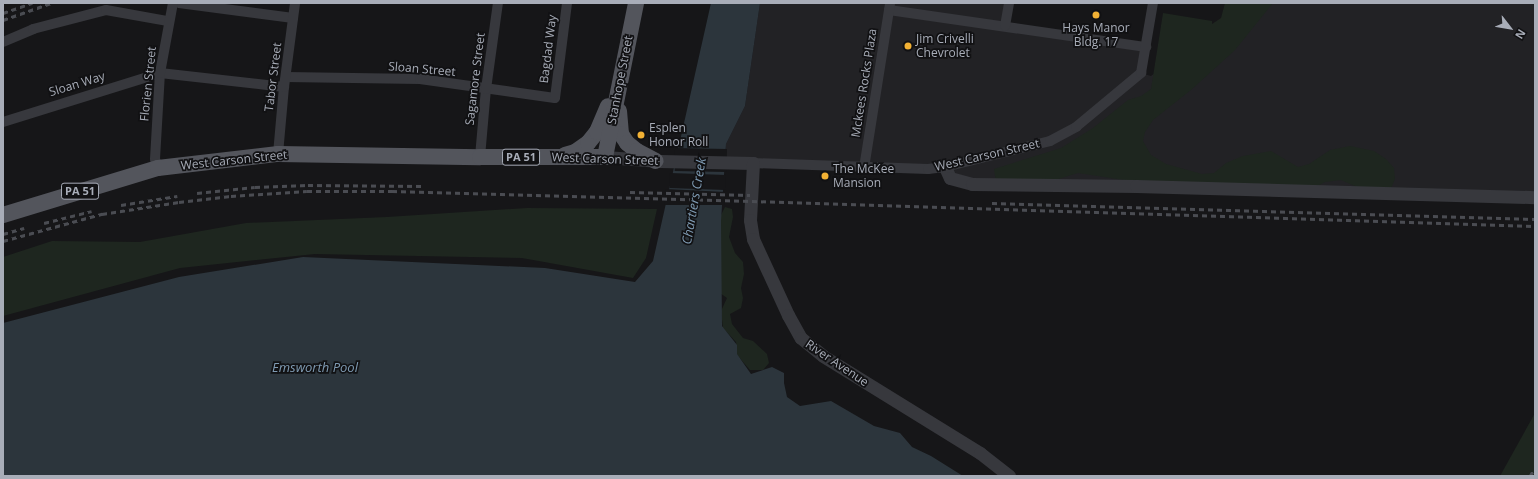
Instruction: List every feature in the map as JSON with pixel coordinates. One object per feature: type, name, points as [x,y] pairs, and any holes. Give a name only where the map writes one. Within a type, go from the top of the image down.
[{"type":"main road","name":"Stanhope Street","points":[[605,157],[636,3]]},
{"type":"main road","points":[[558,157],[575,152],[588,142],[597,132],[619,84]]},
{"type":"main road","points":[[619,84],[621,134],[627,143],[637,151],[658,161]]},
{"type":"main road","name":"West Carson Street","points":[[3,215],[158,168],[278,154],[605,157]]},
{"type":"street","name":"Florien Street","points":[[158,168],[155,159],[160,73],[168,21],[173,3]]},
{"type":"street","points":[[178,3],[293,18]]},
{"type":"street","name":"Tabor Street","points":[[278,154],[295,3]]},
{"type":"street","name":"Sagamore Street","points":[[480,157],[486,89],[498,3]]},
{"type":"street","name":"Bagdad Way","points":[[555,98],[567,3]]},
{"type":"street","points":[[1005,26],[1009,3]]},
{"type":"street","points":[[890,6],[1005,26],[1146,47],[1153,3]]},
{"type":"street","name":"Mckees Rocks Plaza","points":[[864,168],[890,6]]},
{"type":"street","points":[[3,42],[33,28],[106,10],[168,21]]},
{"type":"street","name":"West Carson Street","points":[[605,157],[658,161],[864,168],[913,169],[945,167],[1037,145],[1064,134],[1076,127],[1141,73],[1146,47]]},
{"type":"street","name":"Sloan Street","points":[[160,73],[285,82],[420,79],[555,98]]},
{"type":"street","name":"Sloan Way","points":[[3,122],[160,73]]},
{"type":"street","name":"River Avenue","points":[[752,163],[750,220],[753,239],[788,315],[801,338],[823,356],[980,453],[1009,476]]},
{"type":"street","points":[[945,167],[950,178],[972,184],[1136,186],[1535,197]]},
{"type":"shaded area","points":[[760,3],[1009,3],[1005,26],[1146,47],[1141,73],[1151,76],[1244,3],[1535,3],[1535,197],[972,184],[945,167],[725,163],[726,144],[745,106]]},
{"type":"shaded area","points":[[1225,3],[1273,3],[1235,50],[1191,90],[1153,120],[1145,132],[1143,141],[1151,155],[1166,164],[1202,174],[1214,173],[1226,163],[1243,156],[1271,151],[1298,167],[1309,164],[1330,150],[1350,146],[1374,151],[1386,159],[1394,168],[1395,179],[1391,188],[1357,187],[1341,180],[1325,182],[1308,191],[1176,188],[1078,173],[1042,184],[996,183],[994,169],[1061,148],[1093,128],[1128,100],[1141,96],[1151,89],[1163,13],[1212,21],[1212,24],[1221,18]]},
{"type":"shaded area","points":[[725,207],[732,209],[733,217],[729,237],[735,253],[743,262],[744,274],[741,288],[743,298],[741,308],[730,314],[732,324],[743,338],[753,341],[767,354],[769,363],[763,370],[750,370],[737,355],[736,342],[723,328],[721,311],[727,298],[717,291],[721,215]]},
{"type":"shaded area","points":[[527,208],[657,209],[646,258],[633,278],[522,258],[315,254],[180,268],[3,316],[3,257],[52,241],[140,242],[246,223],[387,217]]},
{"type":"shaded area","points":[[1535,413],[1535,476],[1500,476]]},
{"type":"water","name":"Emsworth Pool","points":[[711,3],[760,3],[745,106],[726,144],[721,221],[722,326],[737,345],[737,354],[751,374],[772,367],[784,373],[784,383],[787,397],[800,406],[831,401],[874,426],[900,433],[912,447],[931,456],[963,476],[3,476],[3,323],[179,277],[303,257],[545,268],[635,282],[653,261]]},
{"type":"pier","points":[[675,148],[727,149],[727,172],[675,171]]},
{"type":"pier","points":[[670,173],[726,175],[725,190],[669,188]]},
{"type":"pier","points":[[666,189],[725,192],[724,205],[664,205]]},
{"type":"railway","points":[[3,13],[32,3]]},
{"type":"railway","points":[[3,20],[51,3]]},
{"type":"railway","points":[[197,193],[255,187],[308,185],[422,186]]},
{"type":"railway","points":[[3,241],[102,214],[179,202],[231,196],[307,191],[392,191],[752,201],[1535,226]]},
{"type":"railway","points":[[630,192],[750,195]]},
{"type":"railway","points":[[121,205],[177,196]]},
{"type":"railway","points":[[992,203],[1535,219]]},
{"type":"railway","points":[[44,223],[92,211]]},
{"type":"railway","points":[[3,234],[24,228]]},
{"type":"railway","points":[[1530,476],[1535,468]]},
{"type":"place","name":"Hays Manor Bldg. 17","points":[[1096,15]]},
{"type":"place","name":"Jim Crivelli Chevrolet","points":[[908,46]]},
{"type":"place","name":"Esplen Honor Roll","points":[[641,135]]},
{"type":"place","name":"The McKee Mansion","points":[[825,176]]},
{"type":"water label","name":"Chartiers Creek","points":[[694,201]]}]
